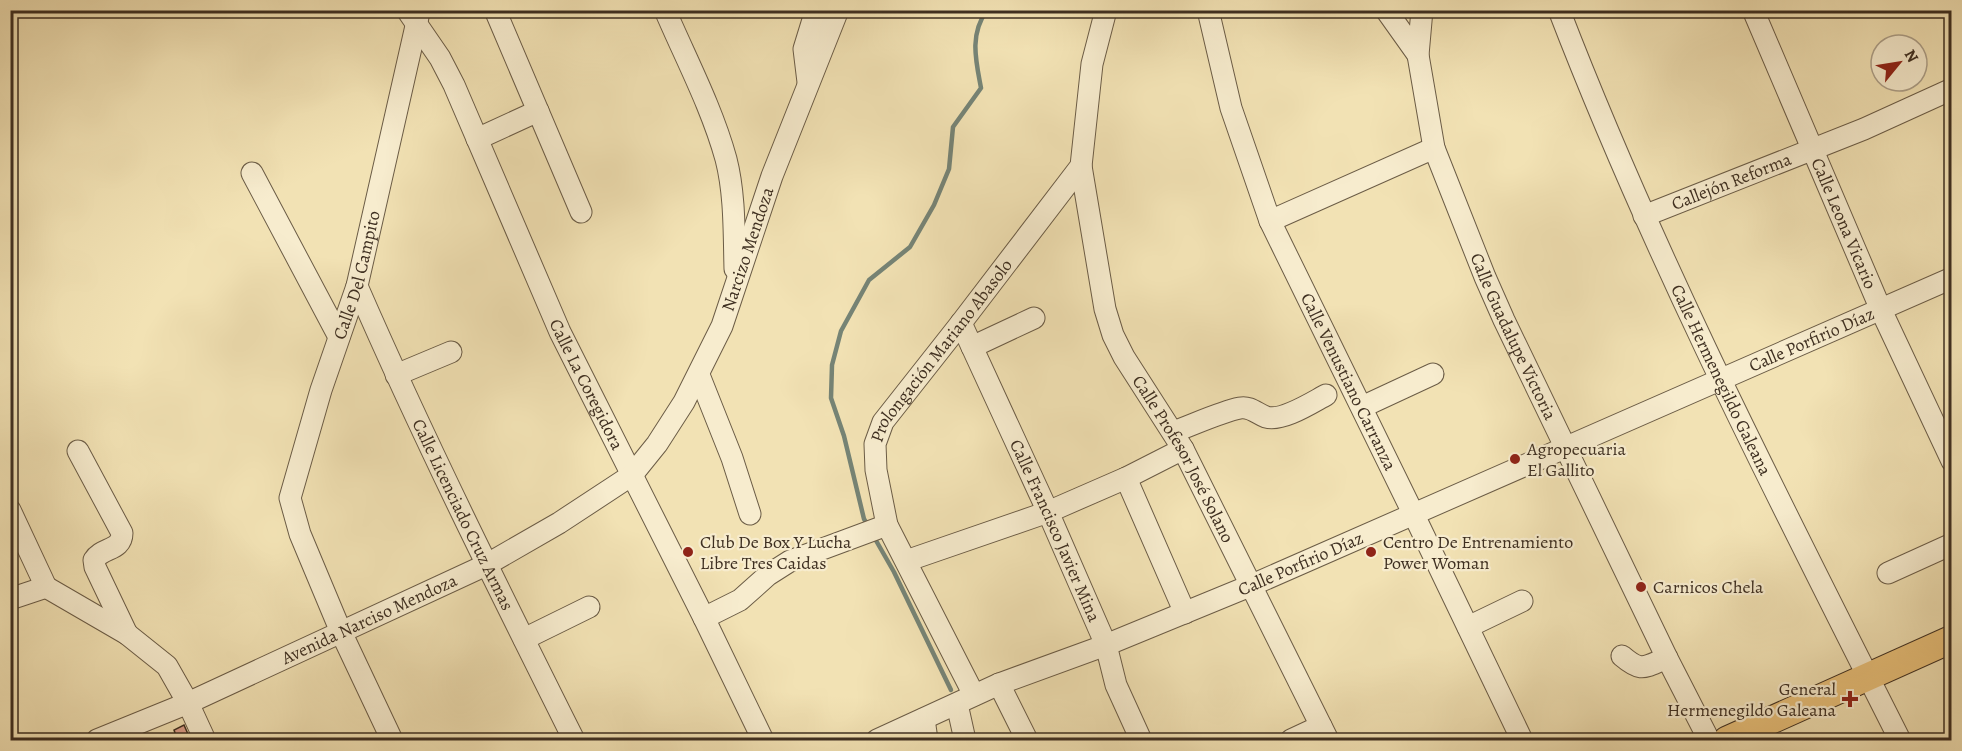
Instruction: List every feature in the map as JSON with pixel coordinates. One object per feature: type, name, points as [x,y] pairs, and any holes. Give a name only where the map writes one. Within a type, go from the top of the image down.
[{"type":"main road","points":[[1727,741],[1952,639]]},
{"type":"street","points":[[495,10],[581,212]]},
{"type":"street","points":[[665,10],[711,115],[726,159],[730,177],[735,281]]},
{"type":"street","points":[[808,82],[804,49],[816,10]]},
{"type":"street","name":"Narcizo Mendoza","points":[[632,475],[657,444],[684,402],[722,326],[735,281],[772,176],[838,10]]},
{"type":"street","points":[[1081,166],[1092,64],[1106,10]]},
{"type":"street","name":"Calle Venustiano Carranza","points":[[1209,10],[1240,141],[1270,221],[1522,741]]},
{"type":"street","points":[[1386,10],[1418,55]]},
{"type":"street","name":"Calle Guadalupe Victoria","points":[[1422,10],[1418,55],[1434,148],[1485,277],[1709,741]]},
{"type":"street","name":"Calle Hermenegildo Galeana","points":[[1559,10],[1644,216],[1720,379],[1899,741]]},
{"type":"street","name":"Calle Leona Vicario","points":[[1753,10],[1881,310],[1952,461]]},
{"type":"street","name":"Calle La Coregidora","points":[[414,15],[454,85],[560,332],[704,618],[763,741]]},
{"type":"street","name":"Calle Del Campito","points":[[392,741],[341,632],[300,534],[290,498],[321,390],[357,286],[414,15]]},
{"type":"street","name":"Callejón Reforma","points":[[1644,216],[1864,129],[1952,89]]},
{"type":"street","points":[[477,139],[538,111]]},
{"type":"street","points":[[1270,221],[1434,148]]},
{"type":"street","name":"Prolongación Mariano Abasolo","points":[[965,741],[966,700],[906,561],[882,527],[875,444],[883,422],[1081,166]]},
{"type":"street","name":"Calle Profesor José Solano","points":[[1081,166],[1105,309],[1113,335],[1124,357],[1178,441],[1324,733]]},
{"type":"street","points":[[252,173],[339,337]]},
{"type":"street","name":"Calle Porfirio Díaz","points":[[877,741],[999,684],[1106,645],[1252,585],[1952,278]]},
{"type":"street","name":"Calle Licenciado Cruz Armas","points":[[357,286],[396,375],[486,566],[574,741]]},
{"type":"street","points":[[972,347],[1034,318]]},
{"type":"street","name":"Calle Francisco Javier Mina","points":[[961,323],[1106,645],[1116,686],[1141,741]]},
{"type":"street","points":[[396,375],[451,352]]},
{"type":"street","points":[[1362,407],[1433,374]]},
{"type":"street","points":[[699,375],[732,458],[750,514]]},
{"type":"street","points":[[906,561],[1048,512],[1126,478],[1178,441],[1240,408],[1253,409],[1265,416],[1275,418],[1284,416],[1326,395]]},
{"type":"street","points":[[78,451],[122,533],[122,540],[118,545],[97,554],[94,560],[95,567],[127,634]]},
{"type":"street","name":"Avenida Narciso Mendoza","points":[[97,741],[188,703],[486,566],[559,523],[632,475]]},
{"type":"street","points":[[1126,478],[1185,613]]},
{"type":"street","points":[[10,510],[46,587],[127,634],[167,666],[188,703],[205,741]]},
{"type":"street","points":[[704,618],[740,600],[778,567],[882,527]]},
{"type":"street","points":[[1888,573],[1952,544]]},
{"type":"street","points":[[10,599],[46,587]]},
{"type":"street","points":[[1468,627],[1522,601]]},
{"type":"street","points":[[524,639],[589,607]]},
{"type":"street","points":[[1622,656],[1640,668],[1667,658]]},
{"type":"street","points":[[999,684],[1027,741]]},
{"type":"street","points":[[924,719],[927,741]]},
{"type":"street","points":[[1291,741],[1324,733]]},
{"type":"building","points":[[184,725],[191,741],[178,741],[174,730]]},
{"type":"waterway","points":[[869,527],[864,519],[844,436],[831,398],[832,365],[841,331],[869,280],[910,247],[934,205],[949,169],[953,127],[981,88],[975,48],[981,19],[987,10]]},
{"type":"waterway","points":[[874,537],[894,572],[951,690]]},
{"type":"place","name":"Agropecuaria El Gallito","points":[[1515,459]]},
{"type":"place","name":"Club De Box Y Lucha Libre Tres Caidas","points":[[688,552]]},
{"type":"place","name":"Centro De Entrenamiento Power Woman","points":[[1371,552]]},
{"type":"place","name":"Carnicos Chela","points":[[1641,587]]},
{"type":"place","name":"General Hermenegildo Galeana","points":[[1850,699]]}]
